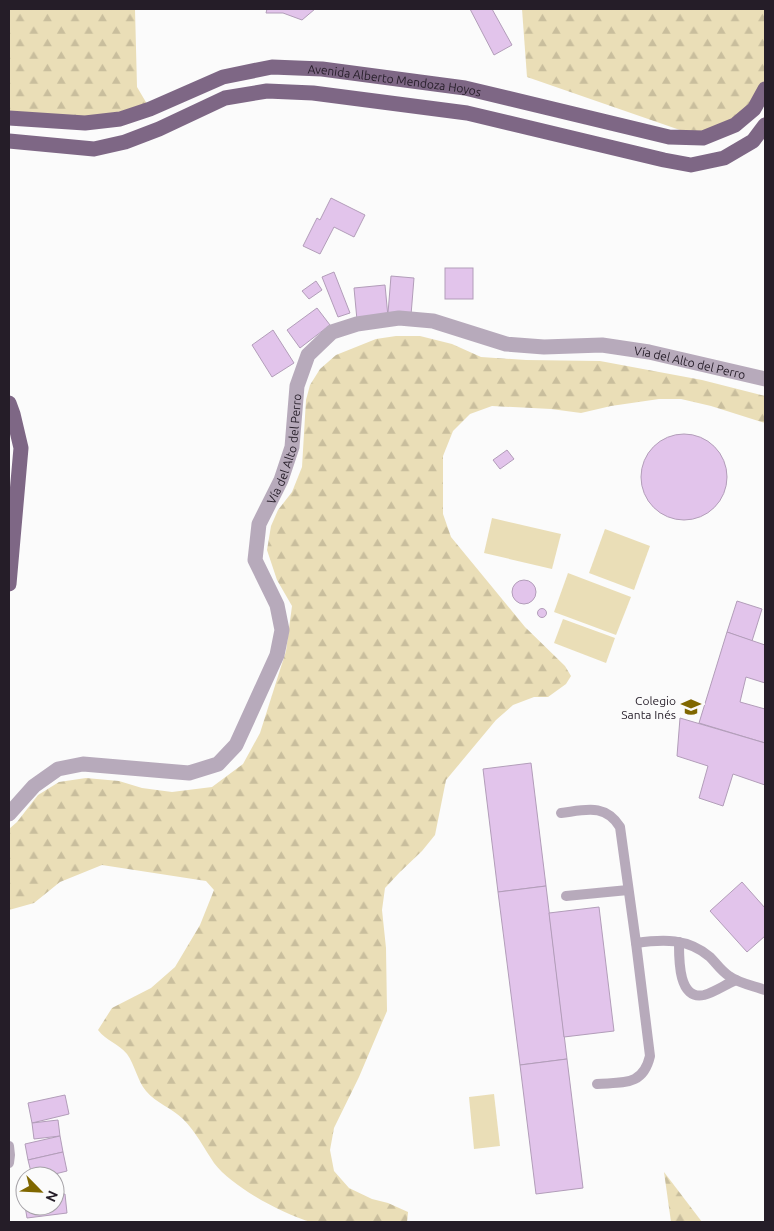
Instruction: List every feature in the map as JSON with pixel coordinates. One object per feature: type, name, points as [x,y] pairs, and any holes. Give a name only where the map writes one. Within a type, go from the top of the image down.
[{"type":"main road","name":"Avenida Alberto Mendoza Hoyos","points":[[9,118],[85,123],[120,119],[150,109],[223,77],[272,68],[322,69],[465,88],[670,137],[703,138],[735,125],[754,109],[765,89]]},
{"type":"main road","name":"Avenida Alberto Mendoza Hoyos","points":[[9,141],[94,149],[124,142],[225,98],[267,92],[313,93],[467,113],[691,165],[724,158],[753,141],[765,125]]},
{"type":"main road","points":[[9,403],[21,448],[9,584]]},
{"type":"street","name":"Vía del Alto del Perro","points":[[9,814],[34,786],[58,769],[83,764],[188,773],[218,764],[236,745],[277,655],[282,630],[276,605],[255,560],[259,524],[281,480],[292,447],[297,386],[308,355],[332,332],[358,324],[399,318],[433,321],[506,344],[544,347],[602,345],[649,352],[765,379]]},
{"type":"lane","points":[[561,813],[597,809],[608,813],[620,827],[636,943],[650,1056],[648,1065],[635,1081],[598,1084]]},
{"type":"lane","points":[[566,896],[628,890]]},
{"type":"lane","points":[[636,943],[659,939],[679,942],[700,950],[729,977],[765,990]]},
{"type":"lane","points":[[679,942],[682,979],[689,991],[696,995],[705,995],[736,980]]},
{"type":"lane","points":[[9,1146],[9,1163]]},
{"type":"green space","points":[[9,9],[135,9],[137,87],[150,109],[120,119],[9,118]]},
{"type":"green space","points":[[522,9],[765,9],[765,89],[754,109],[703,138],[527,77]]},
{"type":"green space","points":[[396,336],[420,336],[452,344],[481,357],[600,361],[702,380],[765,396],[765,423],[711,406],[681,399],[659,399],[611,406],[581,413],[551,409],[492,406],[470,414],[453,431],[443,456],[443,514],[451,537],[525,627],[565,666],[571,676],[566,684],[548,697],[534,697],[513,705],[496,720],[446,780],[435,835],[422,851],[385,888],[382,910],[386,948],[387,1011],[359,1077],[334,1128],[330,1150],[334,1171],[349,1188],[372,1199],[388,1203],[408,1212],[407,1222],[311,1222],[273,1206],[245,1190],[222,1172],[188,1124],[146,1091],[127,1054],[98,1030],[112,1008],[151,988],[175,967],[200,925],[214,890],[206,881],[102,865],[60,882],[34,903],[9,910],[9,829],[17,822],[38,795],[59,782],[86,778],[119,781],[142,788],[172,792],[212,787],[243,764],[260,733],[286,651],[292,606],[277,580],[267,550],[271,526],[278,510],[292,492],[302,467],[306,400],[310,385],[320,369],[336,355],[376,339]]},
{"type":"green space","points":[[492,518],[561,534],[552,569],[484,553]]},
{"type":"green space","points":[[605,529],[650,546],[634,590],[589,573]]},
{"type":"green space","points":[[568,573],[631,597],[616,635],[554,612]]},
{"type":"green space","points":[[563,619],[615,638],[606,663],[554,643]]},
{"type":"green space","points":[[494,1094],[500,1146],[474,1149],[469,1097]]},
{"type":"green space","points":[[664,1172],[702,1222],[671,1222]]},
{"type":"building","points":[[267,9],[315,9],[302,20],[283,13],[266,13]]},
{"type":"building","points":[[470,9],[492,9],[512,45],[494,55]]},
{"type":"building","points":[[331,198],[365,215],[354,237],[334,227],[320,254],[303,246],[317,218],[320,220]]},
{"type":"building","points":[[445,268],[473,268],[473,299],[445,299]]},
{"type":"building","points":[[334,272],[350,313],[338,317],[322,277]]},
{"type":"building","points":[[391,276],[414,278],[411,315],[388,313]]},
{"type":"building","points":[[316,281],[322,290],[309,299],[302,291]]},
{"type":"building","points":[[385,285],[388,317],[357,320],[354,288]]},
{"type":"building","points":[[317,308],[330,325],[300,348],[287,330]]},
{"type":"building","points":[[273,330],[294,363],[272,377],[252,345]]},
{"type":"building","points":[[676,434],[692,434],[701,437],[715,446],[724,460],[727,477],[724,494],[715,508],[701,517],[692,520],[676,520],[660,513],[648,501],[641,485],[641,469],[648,453],[660,441]]},
{"type":"building","points":[[507,450],[514,459],[500,469],[493,460]]},
{"type":"building","points":[[524,580],[532,584],[536,592],[532,600],[524,604],[516,600],[512,592],[516,584]]},
{"type":"building","points":[[737,601],[762,609],[752,641],[727,632]]},
{"type":"building","points":[[542,608],[547,613],[542,618],[537,613]]},
{"type":"building","points":[[727,632],[765,645],[765,683],[746,677],[740,702],[765,709],[765,743],[699,723]]},
{"type":"building","points":[[680,718],[765,743],[765,785],[733,774],[723,806],[699,798],[708,766],[677,756]]},
{"type":"building","points":[[531,763],[546,886],[498,892],[483,769]]},
{"type":"building","points":[[742,882],[765,908],[765,936],[747,952],[710,911]]},
{"type":"building","points":[[546,886],[567,1059],[520,1065],[498,892]]},
{"type":"building","points":[[599,907],[614,1031],[564,1037],[549,913]]},
{"type":"building","points":[[567,1059],[583,1188],[536,1194],[520,1065]]},
{"type":"building","points":[[65,1095],[69,1114],[32,1123],[28,1103]]},
{"type":"building","points":[[58,1120],[60,1136],[34,1139],[32,1123]]},
{"type":"building","points":[[60,1136],[63,1152],[28,1160],[25,1144]]},
{"type":"building","points":[[63,1152],[67,1171],[65,1172],[65,1166],[30,1166],[28,1160]]},
{"type":"building","points":[[65,1194],[67,1213],[65,1213]]},
{"type":"building","points":[[27,1216],[43,1216],[27,1218]]},
{"type":"place","name":"Colegio Santa Inés","points":[[691,707]]}]
